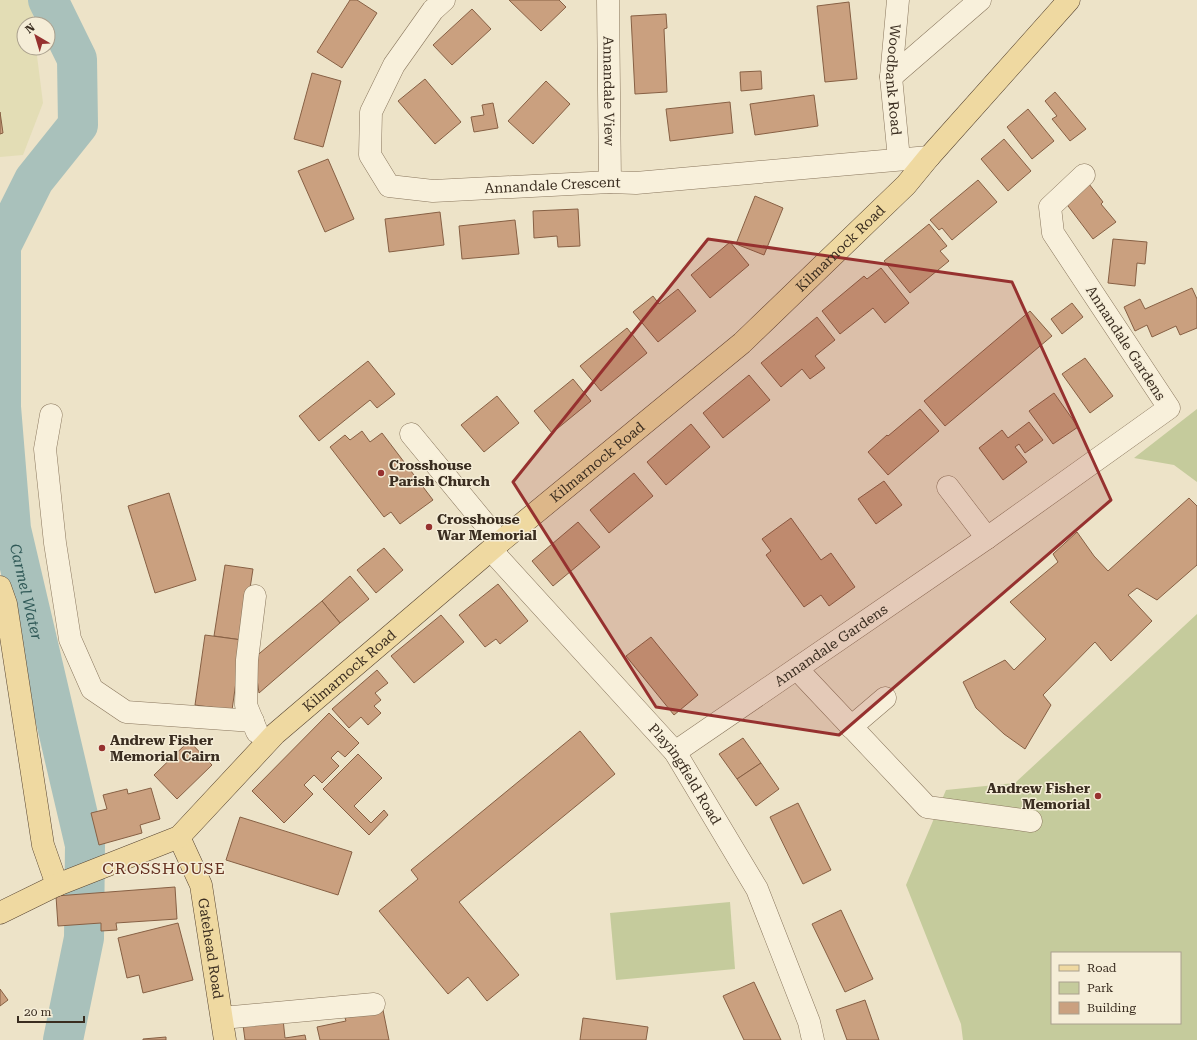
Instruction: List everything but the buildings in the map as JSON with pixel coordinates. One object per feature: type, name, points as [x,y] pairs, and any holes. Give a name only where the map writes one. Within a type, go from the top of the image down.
[{"type":"main road","name":"Kilmarnock Road","points":[[0,913],[57,885],[179,837],[275,734],[496,546],[742,343],[906,184],[1069,0]]},
{"type":"main road","points":[[0,587],[6,604],[43,845],[57,885]]},
{"type":"main road","name":"Gatehead Road","points":[[179,837],[201,885],[225,1040]]},
{"type":"street","name":"Annandale Crescent","points":[[444,0],[433,10],[394,65],[371,112],[370,155],[389,186],[432,191],[610,182],[636,183],[929,157]]},
{"type":"street","name":"Annandale View","points":[[608,0],[610,182]]},
{"type":"street","name":"Woodbank Road","points":[[898,0],[891,77],[899,160]]},
{"type":"street","points":[[891,77],[980,0]]},
{"type":"street","name":"Annandale Gardens","points":[[675,752],[987,538],[1169,408],[1053,233],[1050,207],[1084,175]]},
{"type":"street","points":[[51,415],[45,449],[56,550],[70,639],[92,689],[126,712],[253,721]]},
{"type":"street","name":"Playingfield Road","points":[[411,434],[496,546],[675,752],[757,889],[809,1022],[813,1040]]},
{"type":"street","points":[[948,488],[987,538]]},
{"type":"street","points":[[255,596],[248,660],[246,704],[263,746]]},
{"type":"street","points":[[797,668],[927,807],[1031,821]]},
{"type":"street","points":[[851,727],[885,698]]},
{"type":"street","points":[[222,1018],[374,1004]]},
{"type":"highlighted area","points":[[708,239],[1012,282],[1111,500],[839,735],[656,707],[513,482]]},
{"type":"shaded area","points":[[0,0],[31,0],[33,16],[16,16],[16,56],[37,56],[43,103],[23,155],[0,157]]},
{"type":"green space","points":[[1197,409],[1197,482],[1174,465],[1134,458]]},
{"type":"green space","points":[[1197,614],[1197,1040],[963,1040],[961,1024],[906,885],[946,790],[1015,783]]},
{"type":"green space","points":[[730,902],[735,969],[616,980],[610,913]]},
{"type":"waterway","name":"Carmel Water","points":[[48,0],[77,59],[78,125],[34,180],[1,246],[1,407],[11,529],[85,845],[84,938],[63,1040]]},
{"type":"place","name":"Crosshouse Parish Church","points":[[381,473]]},
{"type":"place","name":"Crosshouse War Memorial","points":[[429,527]]},
{"type":"place","name":"Andrew Fisher Memorial Cairn","points":[[102,748]]},
{"type":"place","name":"Andrew Fisher Memorial","points":[[1098,796]]},
{"type":"district","name":"CROSSHOUSE","points":[[164,868]]}]
